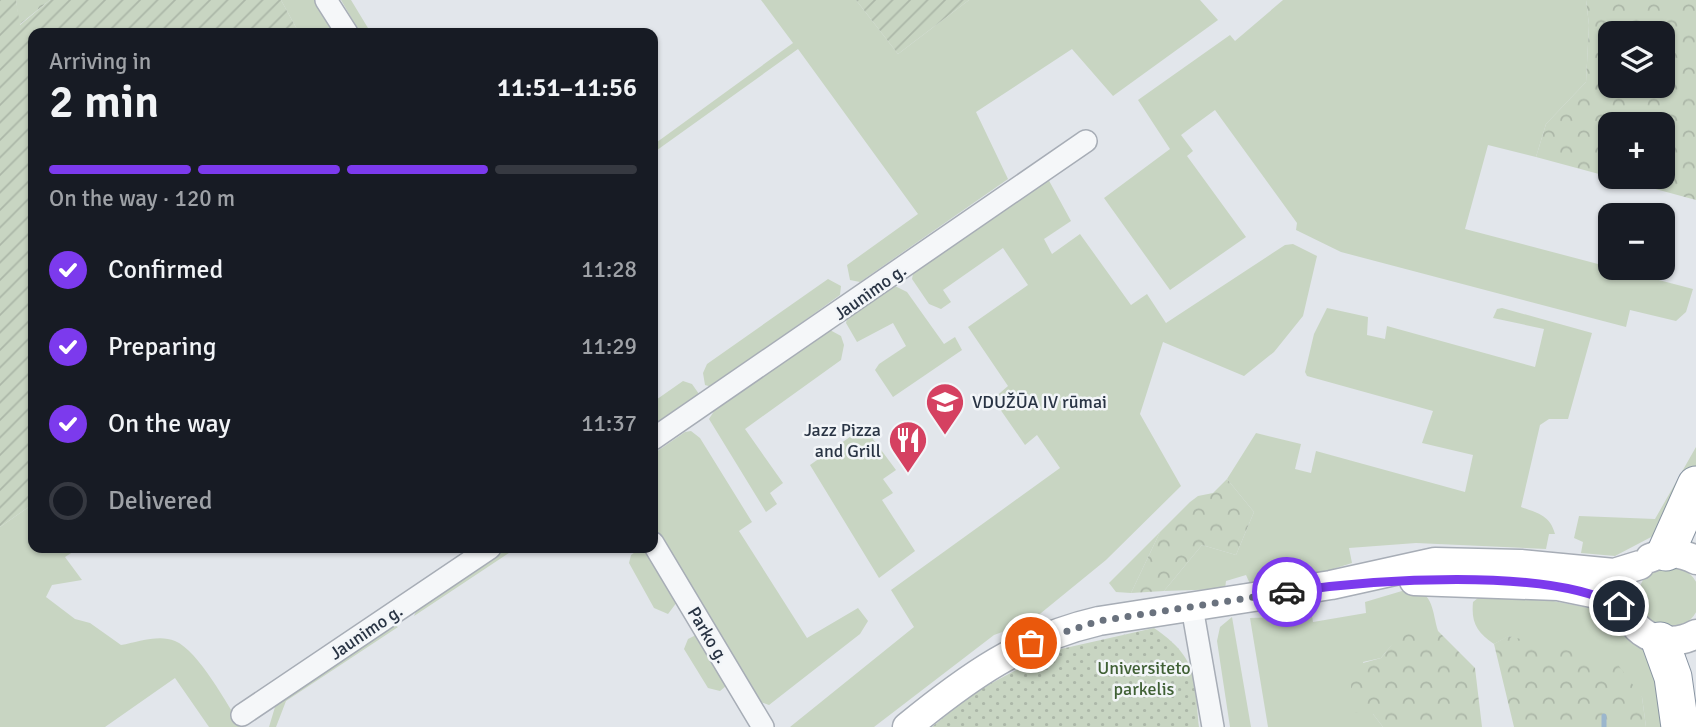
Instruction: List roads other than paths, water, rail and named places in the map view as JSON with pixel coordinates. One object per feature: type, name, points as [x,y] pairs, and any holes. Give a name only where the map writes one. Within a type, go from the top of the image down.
[{"type":"highway","points":[[1667,559],[1696,485]]},
{"type":"highway","points":[[1660,641],[1673,677],[1680,727]]},
{"type":"main road","points":[[907,727],[965,682],[1017,648],[1099,621],[1331,585],[1412,566],[1457,561],[1614,573],[1667,559]]},
{"type":"main road","points":[[1628,612],[1627,586],[1667,559]]},
{"type":"main road","points":[[1331,585],[1436,580],[1558,586],[1598,594],[1628,612],[1640,631],[1660,641],[1673,642],[1696,634]]},
{"type":"street","points":[[326,0],[344,28]]},
{"type":"street","name":"Jaunimo g.","points":[[658,436],[1086,141]]},
{"type":"street","name":"Parko g.","points":[[658,551],[763,727]]},
{"type":"street","name":"Jaunimo g.","points":[[242,715],[483,553]]},
{"type":"street","points":[[1192,607],[1213,727]]},
{"type":"waterway","points":[[1604,716],[1604,727]]},
{"type":"place","name":"VDUŽŪA IV rūmai","points":[[945,436]]},
{"type":"place","name":"Jazz Pizza and Grill","points":[[908,474]]},
{"type":"park label","name":"Universiteto parkelis","points":[[1144,678]]}]
